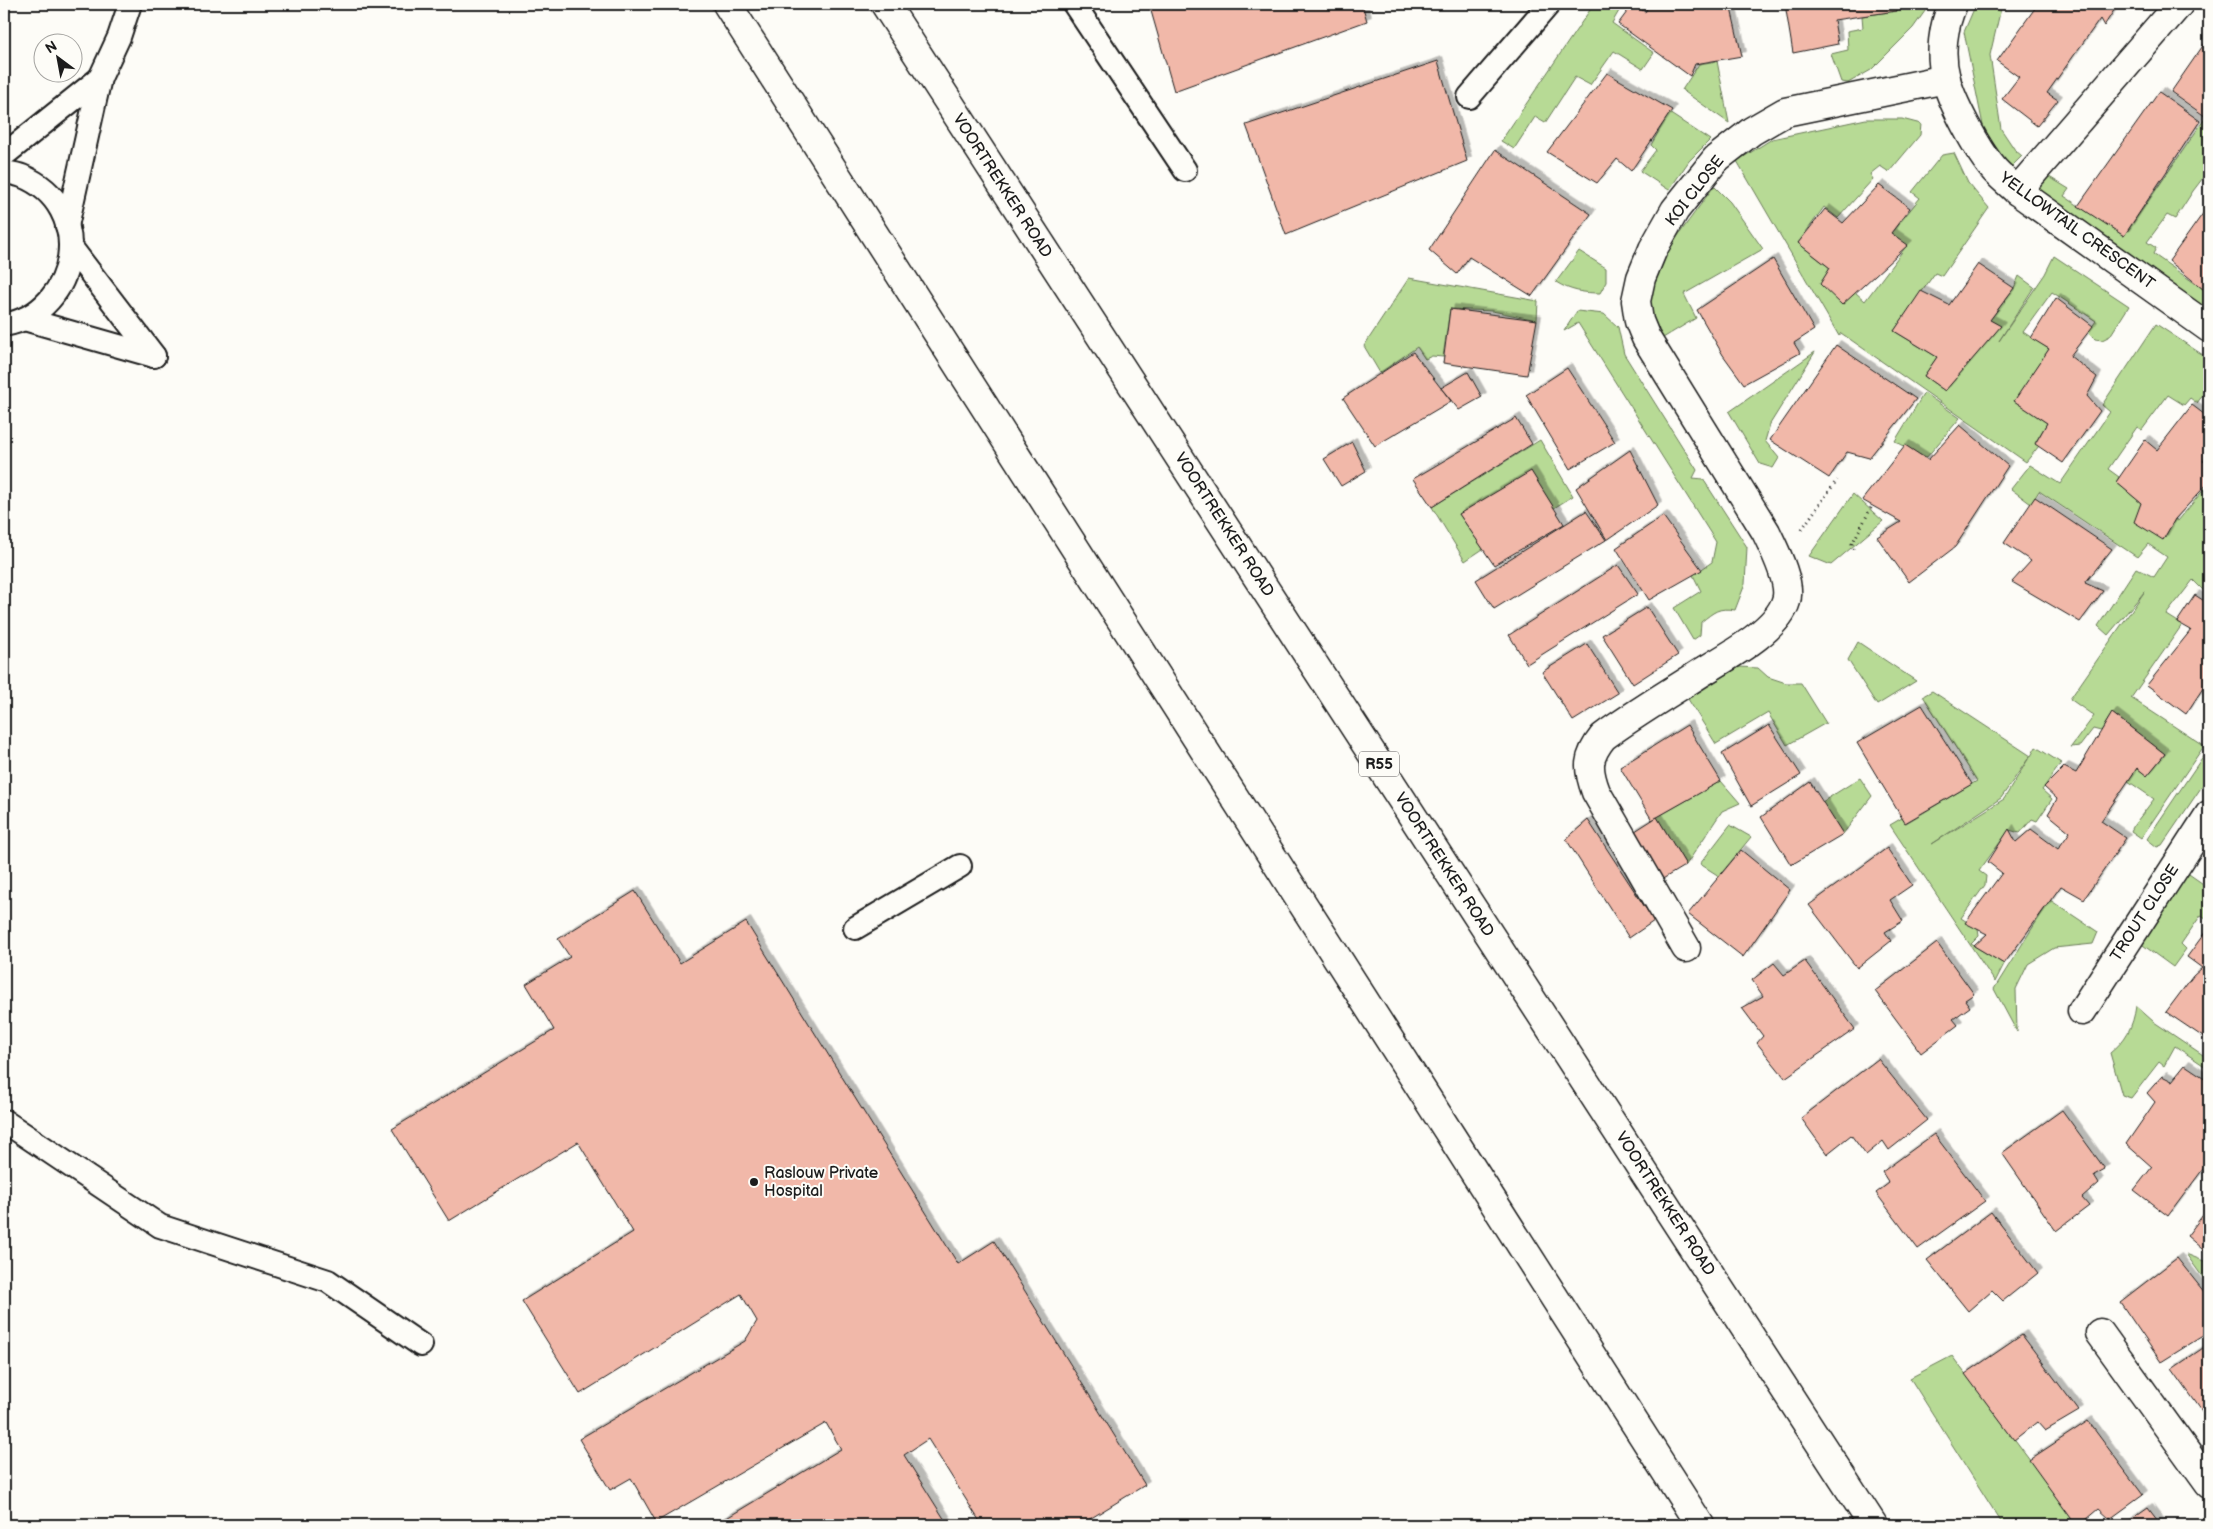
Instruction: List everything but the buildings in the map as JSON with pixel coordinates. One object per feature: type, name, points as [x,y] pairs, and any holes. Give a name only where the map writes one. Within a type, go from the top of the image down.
[{"type":"main road","points":[[726,4],[1700,1525]]},
{"type":"main road","name":"VOORTREKKER ROAD","points":[[885,4],[1873,1525]]},
{"type":"main road","name":"YELLOWTAIL CRESCENT","points":[[1953,4],[1946,20],[1943,44],[1946,79],[1977,146],[1992,168],[2017,191],[2209,328]]},
{"type":"main road","points":[[2017,191],[2179,4]]},
{"type":"main road","name":"KOI CLOSE","points":[[1686,948],[1596,792],[1589,774],[1590,759],[1595,747],[1603,736],[1755,638],[1781,612],[1787,600],[1787,590],[1781,566],[1766,532],[1646,338],[1639,321],[1636,300],[1641,278],[1653,249],[1675,210],[1716,159],[1752,131],[1784,112],[1946,79]]},
{"type":"main road","name":"TROUT CLOSE","points":[[2082,1011],[2209,815]]},
{"type":"main road","points":[[2100,1333],[2202,1456],[2209,1484]]},
{"type":"lane","points":[[14,322],[42,308],[56,294],[66,276],[69,236],[100,78],[119,37],[130,4]]},
{"type":"lane","points":[[1074,4],[1186,170]]},
{"type":"lane","points":[[1469,97],[1549,4]]},
{"type":"lane","points":[[4,154],[100,78]]},
{"type":"lane","points":[[4,172],[22,176],[39,186],[54,200],[69,236],[154,356],[14,322]]},
{"type":"lane","points":[[855,928],[960,866]]},
{"type":"lane","points":[[4,1121],[160,1226],[328,1282],[421,1345]]},
{"type":"path","points":[[1798,535],[1837,480]]},
{"type":"path","points":[[1854,549],[1852,544],[1872,506]]},
{"type":"green space","points":[[1594,4],[1623,4],[1612,23],[1654,53],[1643,69],[1614,51],[1590,85],[1575,77],[1545,123],[1535,117],[1514,149],[1501,141]]},
{"type":"green space","points":[[1895,4],[1930,4],[1913,28],[1871,70],[1848,83],[1841,82],[1831,54],[1848,50],[1847,31],[1863,28],[1862,16],[1896,11]]},
{"type":"green space","points":[[1976,4],[2002,4],[1990,55],[2001,129],[2015,150],[2022,156],[2011,167],[2000,167],[1987,145],[1964,32]]},
{"type":"green space","points":[[1717,61],[1729,123],[1682,90],[1699,64]]},
{"type":"green space","points":[[1669,113],[1710,140],[1689,161],[1669,190],[1640,171],[1656,150],[1651,145]]},
{"type":"green space","points":[[2206,117],[2209,119],[2209,153],[2205,160],[2209,163],[2209,170],[2175,219],[2167,215],[2147,242],[2156,248],[2153,254],[2209,293],[2209,300],[2203,307],[2034,188],[2046,175],[2069,189],[2064,196],[2124,236]]},
{"type":"green space","points":[[1866,119],[1902,119],[1921,124],[1920,135],[1889,172],[1880,166],[1870,174],[1873,179],[1838,218],[1824,207],[1798,243],[1830,268],[1821,284],[1855,292],[1865,301],[1907,245],[1891,233],[1920,198],[1912,192],[1942,155],[1954,153],[1968,183],[1989,208],[1942,276],[1935,273],[1894,331],[1937,357],[1924,376],[1945,391],[2000,326],[1990,320],[2014,288],[2019,276],[2034,287],[1999,341],[2045,274],[2054,256],[2129,306],[2110,336],[2102,340],[2095,339],[2088,332],[2096,321],[2052,292],[2023,332],[2049,349],[2015,401],[2047,423],[2035,443],[2039,446],[2026,462],[1841,333],[1839,336],[1737,161],[1772,139]]},
{"type":"green space","points":[[1714,186],[1730,202],[1763,249],[1684,294],[1696,318],[1658,341],[1648,308],[1649,293],[1662,261],[1672,244]]},
{"type":"green space","points":[[1579,251],[1606,268],[1606,282],[1600,293],[1577,291],[1556,282]]},
{"type":"green space","points":[[1409,278],[1538,301],[1537,320],[1492,311],[1450,309],[1443,357],[1432,356],[1425,359],[1417,347],[1380,373],[1364,346]]},
{"type":"green space","points":[[1577,311],[1604,314],[1618,327],[1624,354],[1697,470],[1693,478],[1703,479],[1747,547],[1745,584],[1735,610],[1720,610],[1709,615],[1701,622],[1700,635],[1693,640],[1674,608],[1701,591],[1693,575],[1712,562],[1716,542],[1578,323],[1564,331]]},
{"type":"green space","points":[[2156,324],[2209,359],[2209,387],[2197,403],[2190,398],[2184,405],[2168,395],[2142,430],[2137,427],[2108,469],[2119,477],[2116,482],[2141,503],[2163,540],[2175,519],[2178,521],[2209,483],[2209,586],[2207,585],[2204,591],[2193,580],[2166,615],[2182,625],[2131,698],[2204,746],[2141,838],[2131,831],[2154,799],[2128,781],[2137,768],[2147,776],[2165,754],[2112,713],[2101,731],[2093,729],[2080,746],[2071,747],[2094,716],[2070,699],[2145,591],[2108,635],[2098,626],[2136,568],[2154,577],[2167,557],[2148,544],[2137,557],[2039,491],[2031,504],[2011,489],[2030,465],[2060,484],[2110,412],[2102,405]]},
{"type":"green space","points":[[1815,352],[1770,424],[1765,441],[1779,458],[1773,468],[1760,464],[1729,412]]},
{"type":"green space","points":[[1924,393],[1960,418],[1926,458],[1895,441]]},
{"type":"green space","points":[[1540,440],[1573,496],[1554,508],[1531,472],[1459,514],[1483,549],[1465,561],[1432,507]]},
{"type":"green space","points":[[1853,494],[1883,521],[1831,565],[1809,556]]},
{"type":"green space","points":[[1858,642],[1916,681],[1877,705],[1848,660]]},
{"type":"green space","points":[[1739,667],[1758,668],[1768,677],[1786,683],[1801,683],[1826,723],[1787,745],[1768,713],[1716,744],[1688,699]]},
{"type":"green space","points":[[1932,691],[2031,756],[2036,747],[2061,763],[2042,790],[2052,799],[2037,821],[2032,819],[2020,833],[2009,830],[1979,871],[1986,876],[1985,885],[1961,918],[1978,929],[1979,936],[1971,944],[2004,964],[1995,982],[1890,825],[1902,818],[1906,823],[1977,781],[1923,696]],"holes":[[[2030,756],[2004,799],[1932,844],[2001,798]]]},
{"type":"green space","points":[[2208,749],[2209,776],[2162,845],[2157,847],[2147,839]]},
{"type":"green space","points":[[1860,778],[1872,796],[1843,834],[1822,802]]},
{"type":"green space","points":[[1721,781],[1740,803],[1722,811],[1686,865],[1657,817]]},
{"type":"green space","points":[[1730,825],[1751,837],[1719,876],[1700,864]]},
{"type":"green space","points":[[2186,872],[2209,888],[2209,920],[2201,915],[2181,944],[2186,949],[2173,967],[2136,940]]},
{"type":"green space","points":[[2050,900],[2098,932],[2093,944],[2054,948],[2028,964],[2016,989],[2017,1032],[1994,989]]},
{"type":"green space","points":[[2136,1006],[2154,1022],[2209,1059],[2209,1069],[2175,1046],[2164,1066],[2159,1062],[2131,1098],[2122,1095],[2110,1053],[2128,1033]]},
{"type":"green space","points":[[2186,1254],[2209,1263],[2209,1286]]},
{"type":"green space","points":[[1952,1356],[2079,1525],[2003,1525],[1910,1378]]},
{"type":"place","name":"Raslouw Private Hospital","points":[[754,1182]]}]
